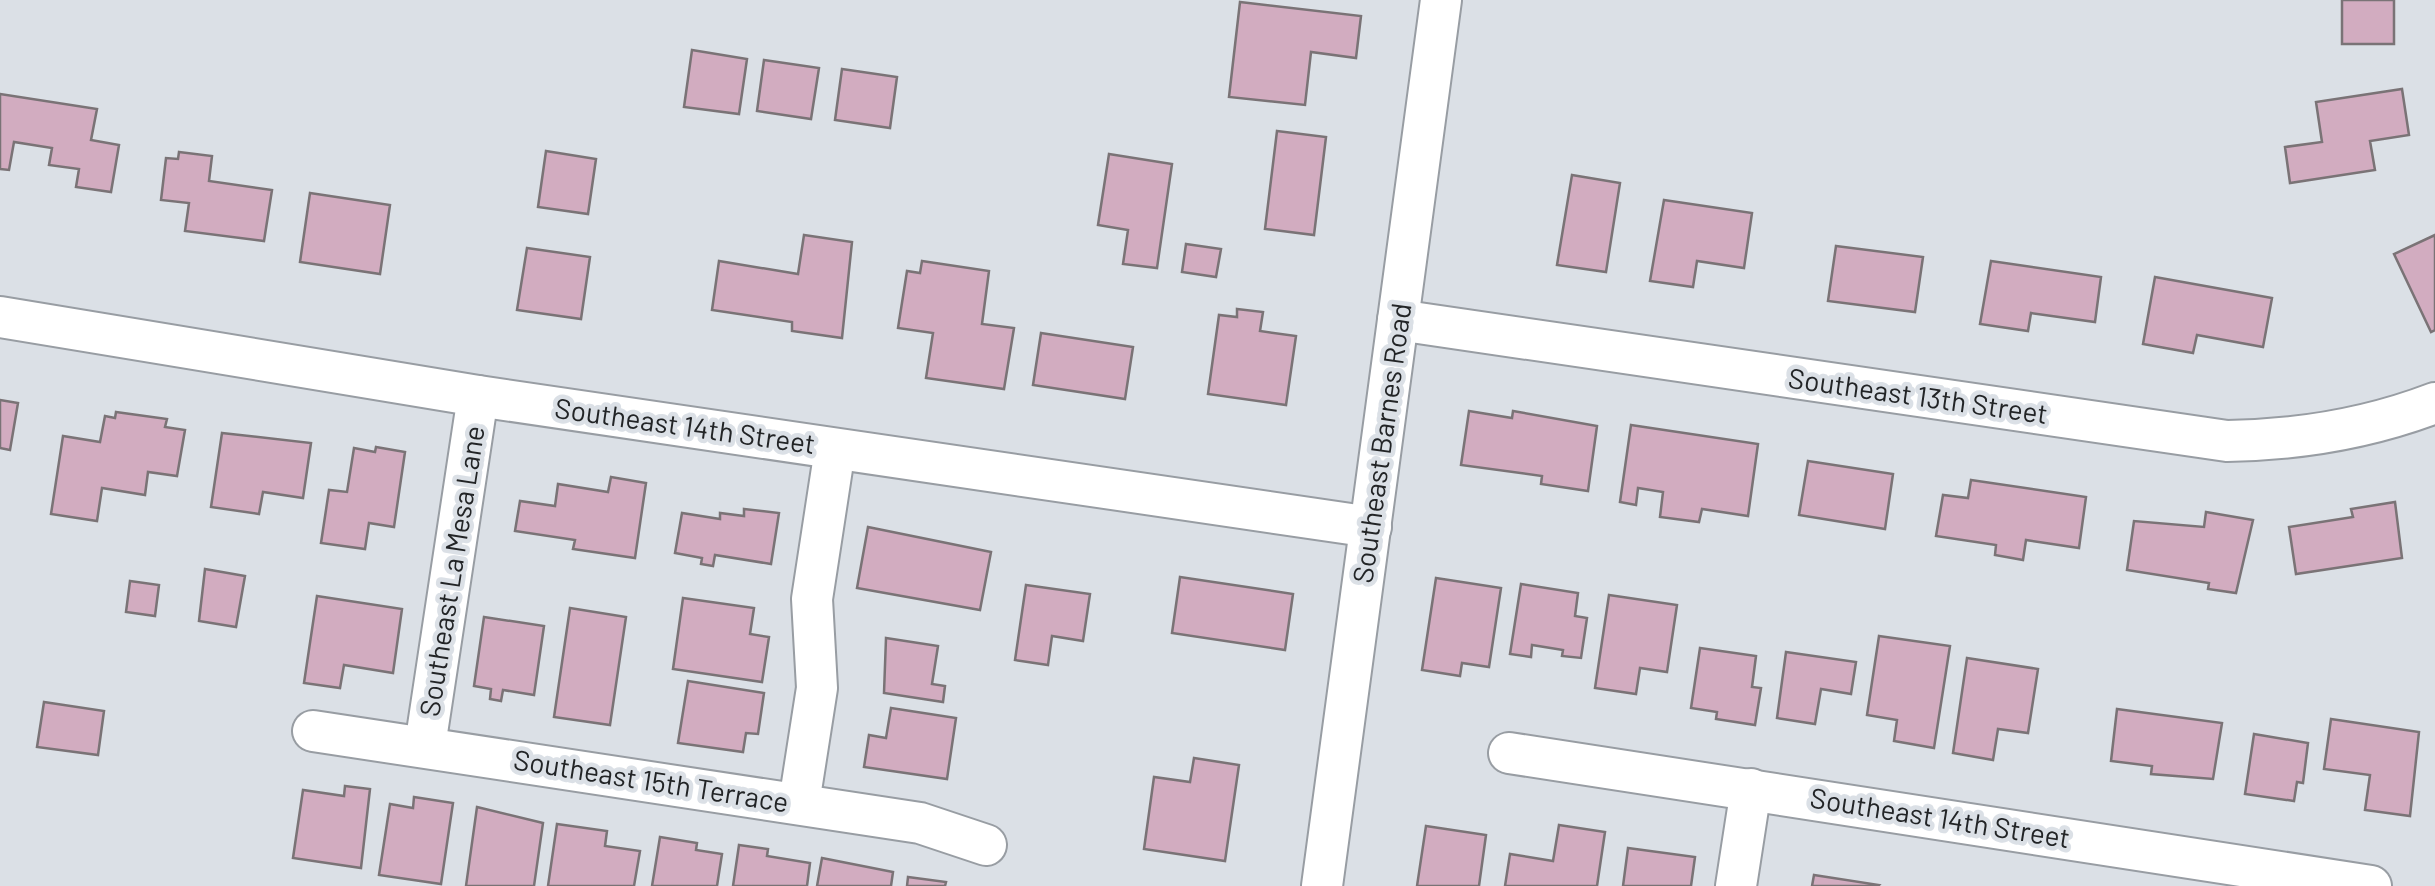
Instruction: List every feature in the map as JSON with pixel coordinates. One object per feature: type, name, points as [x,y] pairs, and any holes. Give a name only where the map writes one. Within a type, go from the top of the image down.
[{"type":"street","name":"Southeast Barnes Road","points":[[1322,886],[1441,0]]},
{"type":"street","name":"Southeast 14th Street","points":[[0,317],[478,396],[1371,527]]},
{"type":"street","name":"Southeast 13th Street","points":[[1398,320],[2227,441],[2320,435],[2365,426],[2435,402]]},
{"type":"street","name":"Southeast La Mesa Lane","points":[[425,746],[478,396]]},
{"type":"street","points":[[799,803],[817,688],[812,599],[835,449]]},
{"type":"street","name":"Southeast 15th Terrace","points":[[313,730],[920,823],[986,845]]},
{"type":"street","name":"Southeast 14th Street","points":[[1509,753],[1751,788],[2241,876],[2371,886]]},
{"type":"street","points":[[1736,886],[1751,788]]},
{"type":"building","points":[[2342,0],[2394,0],[2394,44],[2342,44]]},
{"type":"building","points":[[1240,2],[1361,16],[1356,58],[1311,52],[1305,105],[1229,97]]},
{"type":"building","points":[[692,50],[747,59],[739,114],[684,107]]},
{"type":"building","points":[[764,60],[819,68],[811,119],[757,111]]},
{"type":"building","points":[[842,69],[897,77],[890,128],[835,120]]},
{"type":"building","points":[[2402,89],[2409,135],[2370,141],[2375,170],[2290,183],[2285,147],[2322,142],[2316,102]]},
{"type":"building","points":[[0,94],[97,109],[91,140],[119,145],[111,192],[76,187],[79,169],[49,165],[52,148],[14,142],[9,170],[0,169]]},
{"type":"building","points":[[1277,131],[1326,137],[1314,235],[1265,229]]},
{"type":"building","points":[[546,151],[596,159],[588,214],[538,207]]},
{"type":"building","points":[[179,152],[212,156],[209,181],[272,190],[264,241],[185,231],[189,203],[161,200],[166,158],[178,159]]},
{"type":"building","points":[[1109,154],[1172,164],[1157,268],[1123,264],[1128,230],[1098,225]]},
{"type":"building","points":[[1572,175],[1620,183],[1606,272],[1557,265]]},
{"type":"building","points":[[310,193],[390,205],[380,274],[300,262]]},
{"type":"building","points":[[1664,200],[1752,213],[1744,268],[1697,261],[1693,287],[1650,281]]},
{"type":"building","points":[[804,235],[852,242],[842,338],[792,331],[792,322],[712,310],[719,261],[798,274]]},
{"type":"building","points":[[2435,235],[2435,330],[2431,332],[2394,254]]},
{"type":"building","points":[[1186,244],[1221,249],[1216,277],[1182,272]]},
{"type":"building","points":[[1836,246],[1923,257],[1915,312],[1828,301]]},
{"type":"building","points":[[527,248],[590,257],[581,319],[517,310]]},
{"type":"building","points":[[922,261],[989,271],[982,324],[1014,328],[1004,389],[926,378],[933,333],[898,328],[907,271],[920,273]]},
{"type":"building","points":[[1991,261],[2101,277],[2095,322],[2031,313],[2028,331],[1980,324]]},
{"type":"building","points":[[2155,277],[2272,298],[2263,347],[2197,335],[2193,353],[2143,344]]},
{"type":"building","points":[[1237,309],[1263,312],[1260,331],[1296,336],[1286,405],[1208,394],[1219,315],[1237,317]]},
{"type":"building","points":[[1041,333],[1133,347],[1125,399],[1033,385]]},
{"type":"building","points":[[0,400],[18,403],[10,450],[0,448]]},
{"type":"building","points":[[1469,411],[1512,418],[1513,411],[1597,426],[1588,491],[1541,484],[1542,476],[1461,465]]},
{"type":"building","points":[[116,412],[167,419],[165,427],[185,430],[177,476],[148,472],[145,495],[102,488],[97,521],[51,514],[63,436],[100,442],[105,416],[115,418]]},
{"type":"building","points":[[1631,425],[1758,444],[1748,516],[1702,509],[1699,522],[1660,517],[1663,492],[1638,488],[1636,505],[1620,502]]},
{"type":"building","points":[[222,433],[311,443],[303,498],[263,492],[259,514],[211,507]]},
{"type":"building","points":[[376,447],[405,452],[394,527],[369,523],[365,549],[321,543],[329,490],[347,492],[354,448],[375,452]]},
{"type":"building","points":[[1808,461],[1893,474],[1885,529],[1799,515]]},
{"type":"building","points":[[611,477],[646,483],[635,558],[573,549],[575,540],[515,531],[520,501],[555,506],[558,484],[608,492]]},
{"type":"building","points":[[1971,480],[2086,497],[2079,548],[2026,540],[2023,560],[1995,555],[1996,545],[1936,536],[1943,495],[1968,498]]},
{"type":"building","points":[[2395,502],[2402,558],[2296,574],[2289,527],[2353,517],[2351,509]]},
{"type":"building","points":[[744,509],[779,513],[771,564],[715,555],[713,566],[701,564],[702,558],[675,553],[682,513],[720,519],[720,513],[744,516]]},
{"type":"building","points":[[2206,512],[2253,520],[2236,593],[2208,589],[2209,583],[2127,570],[2134,521],[2204,527]]},
{"type":"building","points":[[868,527],[991,552],[980,610],[857,588]]},
{"type":"building","points":[[205,569],[245,576],[236,627],[199,621]]},
{"type":"building","points":[[1180,577],[1293,594],[1285,650],[1172,633]]},
{"type":"building","points":[[1436,578],[1501,588],[1489,667],[1462,663],[1460,676],[1422,670]]},
{"type":"building","points":[[130,581],[159,585],[155,616],[126,612]]},
{"type":"building","points":[[1521,584],[1578,593],[1575,616],[1587,618],[1581,658],[1562,656],[1563,650],[1532,645],[1531,657],[1510,654]]},
{"type":"building","points":[[1026,585],[1090,594],[1083,641],[1052,636],[1048,665],[1015,660]]},
{"type":"building","points":[[1609,595],[1677,605],[1667,672],[1640,668],[1636,694],[1595,688]]},
{"type":"building","points":[[317,596],[402,609],[393,673],[344,665],[340,688],[304,683]]},
{"type":"building","points":[[683,598],[754,608],[750,634],[769,637],[762,682],[673,669]]},
{"type":"building","points":[[570,608],[626,617],[610,725],[554,717]]},
{"type":"building","points":[[484,617],[544,626],[534,695],[503,690],[501,701],[490,699],[491,689],[474,686]]},
{"type":"building","points":[[1879,636],[1950,646],[1934,748],[1894,741],[1897,720],[1867,715]]},
{"type":"building","points":[[886,638],[938,646],[932,684],[945,686],[943,702],[884,693]]},
{"type":"building","points":[[1700,648],[1756,656],[1752,687],[1761,688],[1755,725],[1716,719],[1717,712],[1691,708]]},
{"type":"building","points":[[1786,652],[1856,662],[1851,694],[1821,689],[1815,724],[1777,718]]},
{"type":"building","points":[[1967,658],[2038,669],[2028,733],[1998,729],[1993,760],[1953,753]]},
{"type":"building","points":[[688,681],[764,693],[758,734],[746,733],[743,752],[678,743]]},
{"type":"building","points":[[44,702],[104,711],[98,755],[37,747]]},
{"type":"building","points":[[891,708],[956,718],[947,779],[864,767],[869,735],[886,738]]},
{"type":"building","points":[[2117,709],[2222,723],[2213,779],[2151,774],[2152,766],[2111,761]]},
{"type":"building","points":[[2331,719],[2419,732],[2410,816],[2365,810],[2370,775],[2324,769]]},
{"type":"building","points":[[2254,734],[2308,743],[2303,783],[2297,782],[2294,801],[2245,794]]},
{"type":"building","points":[[1194,758],[1239,765],[1225,861],[1144,849],[1154,777],[1190,782]]},
{"type":"building","points":[[345,786],[370,789],[361,868],[293,858],[303,790],[344,796]]},
{"type":"building","points":[[414,797],[453,803],[441,884],[379,875],[390,804],[413,808]]},
{"type":"building","points":[[477,807],[543,823],[534,886],[466,886]]},
{"type":"building","points":[[557,824],[607,831],[605,846],[640,851],[634,886],[548,886]]},
{"type":"building","points":[[1559,825],[1605,832],[1597,886],[1505,886],[1510,854],[1553,861]]},
{"type":"building","points":[[1426,826],[1486,835],[1479,886],[1417,886]]},
{"type":"building","points":[[660,837],[697,843],[696,850],[722,854],[717,886],[652,886]]},
{"type":"building","points":[[739,845],[768,849],[767,856],[810,863],[807,886],[733,886]]},
{"type":"building","points":[[1628,848],[1695,857],[1691,886],[1623,886]]},
{"type":"building","points":[[822,858],[893,872],[891,886],[817,886]]},
{"type":"building","points":[[1814,875],[1879,885],[1812,886]]},
{"type":"building","points":[[908,877],[946,882],[945,886],[907,886]]}]
